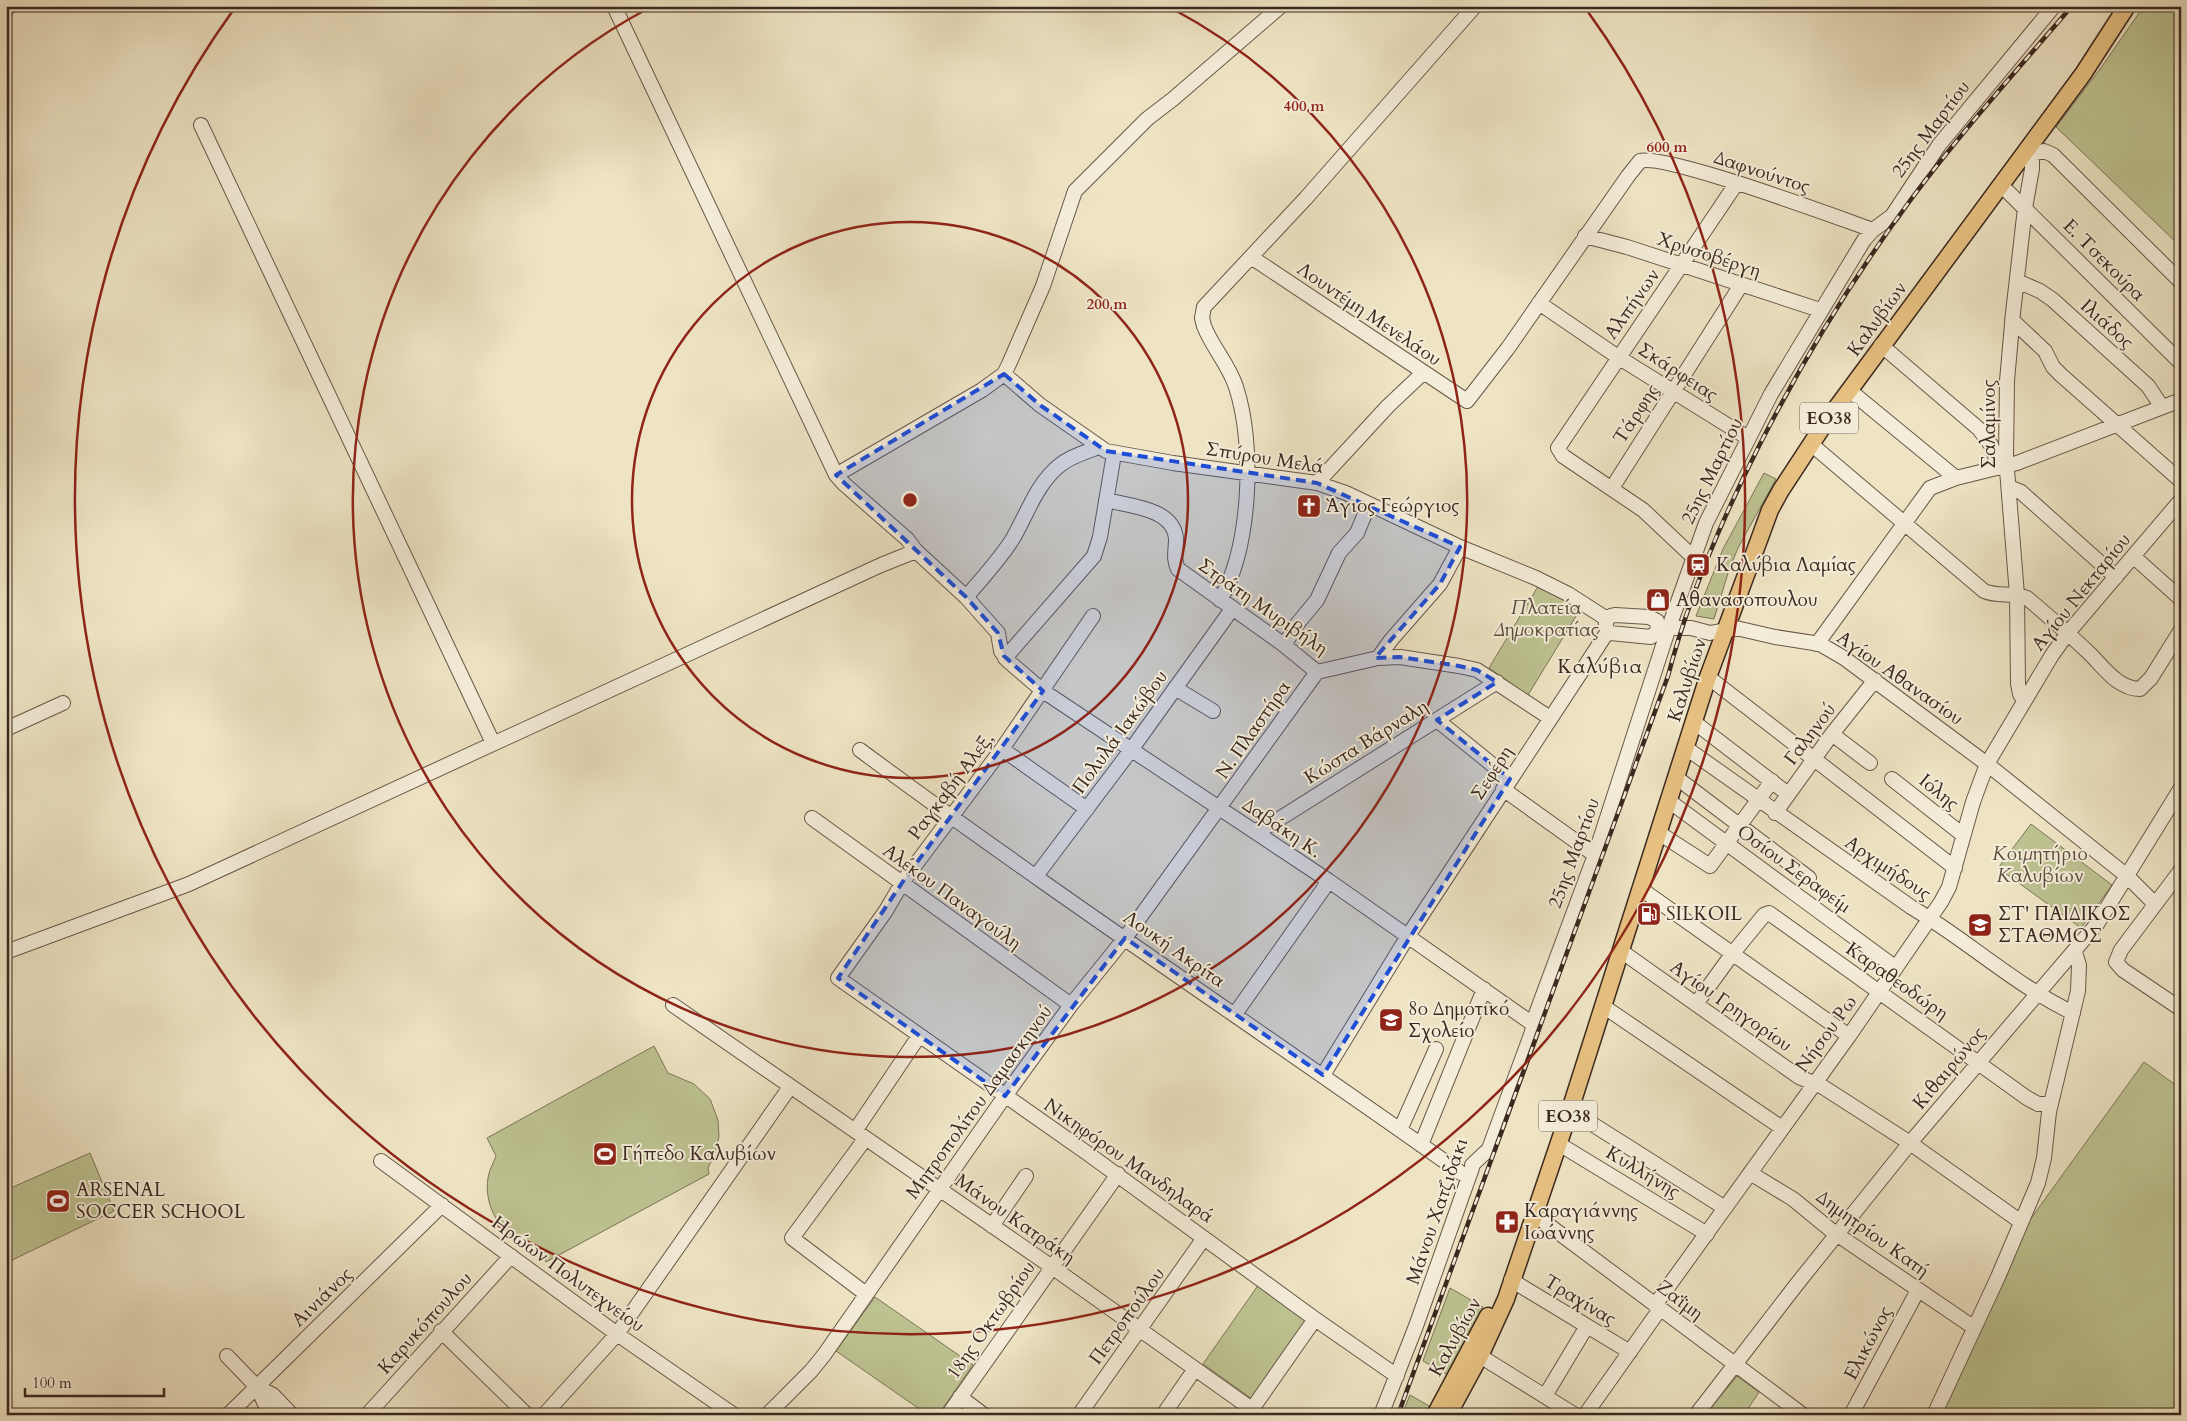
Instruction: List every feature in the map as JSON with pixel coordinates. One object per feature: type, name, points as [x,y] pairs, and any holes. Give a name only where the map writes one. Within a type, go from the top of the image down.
[{"type":"main road","name":"Καλυβίων","points":[[1448,1415],[1498,1318],[1535,1215],[1708,678],[1770,510],[1811,444],[1849,390],[2001,185],[2030,152],[2128,6]]},
{"type":"main road","name":"Καλυβίων","points":[[1435,1415],[1486,1320],[1511,1280]]},
{"type":"street","points":[[614,6],[836,475],[871,509],[907,539],[916,551],[966,598],[998,633],[1005,658],[1094,556],[1098,548],[1114,454]]},
{"type":"street","points":[[836,475],[982,390],[1004,374],[1043,286],[1075,191],[1147,118],[1180,93],[1281,6]]},
{"type":"street","points":[[1220,600],[1231,580],[1243,526],[1246,434],[1234,382],[1209,338],[1202,321],[1202,312],[1208,300],[1251,257],[1331,170],[1475,6]]},
{"type":"street","name":"25ης Μαρτίου","points":[[1530,1021],[1595,855],[1664,628],[1715,503],[1748,438],[1789,361],[1859,247],[1873,230],[1892,216],[1939,145],[2054,6]]},
{"type":"street","points":[[201,125],[493,743]]},
{"type":"street","points":[[2030,152],[2046,151],[2053,155],[2181,282]]},
{"type":"street","name":"Σαλαμίνος","points":[[2024,700],[2020,694],[2018,684],[2017,595],[2009,487],[2003,467],[2012,320],[2025,208],[2032,169],[2030,152]]},
{"type":"street","name":"Δαφνούντος","points":[[1585,236],[1638,163],[1644,160],[1655,160],[1736,184],[1873,230]]},
{"type":"street","name":"Αλπήνων","points":[[1612,488],[1564,456],[1558,448],[1559,445],[1736,184]]},
{"type":"street","name":"Ε. Τσεκούρα","points":[[2001,185],[2181,363]]},
{"type":"street","points":[[1539,304],[1585,236]]},
{"type":"street","name":"Χρυσοβέργη","points":[[1585,236],[1627,247],[1820,310]]},
{"type":"street","name":"Λουντέμη Μενελάου","points":[[1251,257],[1467,401],[1539,304]]},
{"type":"street","name":"Ιλιάδος","points":[[2017,281],[2040,291],[2053,300],[2148,386],[2162,407]]},
{"type":"street","name":"Τάρφης","points":[[1612,488],[1741,285]]},
{"type":"street","name":"Σκάρφειας","points":[[1539,304],[1748,438]]},
{"type":"street","points":[[2012,320],[2046,351],[2053,367],[2061,375],[2116,426],[2181,481]]},
{"type":"street","points":[[1881,345],[1979,429],[2003,467]]},
{"type":"street","points":[[1317,482],[1388,406],[1423,373]]},
{"type":"street","name":"Σπύρου Μελά","points":[[1004,374],[1040,405],[1098,447],[1114,454],[1317,482],[1460,547],[1536,578],[1568,594],[1607,625]]},
{"type":"street","points":[[1849,390],[1956,478]]},
{"type":"street","points":[[1817,644],[1930,488],[1956,478],[2003,467],[2181,400]]},
{"type":"street","points":[[1811,444],[1985,592],[2017,595],[2027,598],[2112,676],[2128,686],[2138,689],[2151,678],[2181,630]]},
{"type":"street","points":[[966,598],[1012,539],[1033,499],[1048,478],[1060,465],[1098,447]]},
{"type":"street","points":[[2009,487],[2021,492],[2116,578]]},
{"type":"street","points":[[1612,488],[1643,510],[1693,557]]},
{"type":"street","name":"Στράτη Μυριβήλη","points":[[1106,500],[1164,516],[1174,528],[1176,538],[1175,557],[1178,570],[1284,645],[1317,672],[1378,658],[1420,659],[1469,668],[1477,670],[1497,682],[1550,718]]},
{"type":"street","name":"Αγίου Νεκταρίου","points":[[1987,764],[2024,700],[2067,634],[2181,500]]},
{"type":"street","points":[[1284,645],[1298,623],[1317,600],[1339,553],[1357,532],[1369,504]]},
{"type":"street","points":[[1378,658],[1391,640],[1440,584],[1460,547]]},
{"type":"street","points":[[6,952],[189,884],[881,565],[916,551]]},
{"type":"street","points":[[2134,557],[2181,599]]},
{"type":"street","name":"Πολυλά Ιακώβου","points":[[1036,876],[1131,750],[1232,609]]},
{"type":"street","points":[[1616,615],[1652,618],[1664,628],[1651,637],[1613,634],[1607,625],[1616,615]]},
{"type":"street","name":"Ραγκαβή Αλεξ,","points":[[838,978],[901,884],[1002,749],[1093,616]]},
{"type":"street","name":"Σεφέρη","points":[[1322,1075],[1408,936],[1550,718],[1607,625]]},
{"type":"street","name":"Αγίου Αθανασίου","points":[[1664,628],[1690,628],[1710,632],[1736,628],[1775,638],[1827,647],[1875,680],[1987,764],[2127,876],[2156,904]]},
{"type":"street","name":"Δαβάκη Κ.","points":[[1005,658],[1043,690],[1254,831],[1530,1021]]},
{"type":"street","name":"Ν. Πλαστήρα","points":[[1220,809],[1317,672]]},
{"type":"street","points":[[1708,678],[1955,868]]},
{"type":"street","name":"Γαληνού","points":[[1775,812],[1832,734],[1875,680]]},
{"type":"street","name":"Κώστα Βάρναλη","points":[[1254,831],[1268,826],[1497,682]]},
{"type":"street","points":[[1175,688],[1213,711]]},
{"type":"street","points":[[6,729],[63,703]]},
{"type":"street","points":[[1437,720],[1507,784],[1595,855]]},
{"type":"street","points":[[1694,722],[1788,794]]},
{"type":"street","points":[[1832,734],[1870,763]]},
{"type":"street","name":"Αρχιμήδους","points":[[1686,748],[1911,908],[1930,919],[2038,994],[2074,1013]]},
{"type":"street","points":[[1002,749],[1086,809]]},
{"type":"street","name":"Λουκή Ακρίτα","points":[[860,750],[951,817],[1461,1174],[1470,1171]]},
{"type":"street","name":"Νήσου Ρω","points":[[1585,1415],[1630,1352],[1725,1208],[1880,992],[1946,894],[1963,835],[1987,764]]},
{"type":"street","points":[[1677,778],[1809,878]]},
{"type":"street","name":"Ιόλης","points":[[1892,779],[1963,835]]},
{"type":"street","name":"Γαληνού","points":[[1659,833],[1708,866],[1711,865],[1772,781]]},
{"type":"street","name":"Κιθαιρώνος","points":[[1696,1415],[1910,1143],[2075,952],[2105,914],[2181,788]]},
{"type":"street","name":"Οσίου Σεραφείμ","points":[[1669,802],[1896,968]]},
{"type":"street","name":"Μητροπολίτου Δαμασκηνού","points":[[767,1415],[817,1364],[1004,1096],[1071,1004],[1126,938],[1220,809]]},
{"type":"street","name":"Αλέκου Παναγούλη","points":[[812,818],[901,884],[1071,1004]]},
{"type":"street","points":[[2181,870],[2121,950],[2116,962],[2123,970],[2181,1009]]},
{"type":"street","points":[[1235,1014],[1329,882]]},
{"type":"street","points":[[1641,888],[1849,1036]]},
{"type":"street","name":"Καραθεοδώρη","points":[[1733,953],[1764,915],[1769,914],[2033,1102],[2050,1104]]},
{"type":"street","name":"Αγίου Γρηγορίου","points":[[1621,951],[1799,1077],[1822,1087],[1910,1143],[2021,1222]]},
{"type":"street","points":[[1934,1415],[2034,1194],[2042,1168],[2045,1128],[2074,1013],[2079,978],[2079,965],[2075,952]]},
{"type":"street","points":[[1696,1004],[1733,953]]},
{"type":"street","name":"Νικηφόρου Μανδηλαρά","points":[[838,978],[1118,1174],[1397,1376]]},
{"type":"street","points":[[1421,1145],[1484,989]]},
{"type":"street","name":"Μάνου Κατράκη","points":[[673,1005],[1052,1267],[1257,1413]]},
{"type":"street","points":[[1603,1006],[1782,1128]]},
{"type":"street","name":"Μάνου Χατζιδάκι","points":[[1381,1415],[1397,1376],[1470,1171],[1530,1021]]},
{"type":"street","points":[[866,1294],[792,1238],[860,1135],[919,1036]]},
{"type":"street","points":[[1400,1130],[1436,1049]]},
{"type":"street","points":[[544,1415],[617,1334],[790,1086]]},
{"type":"street","points":[[1570,1110],[1725,1208]]},
{"type":"street","name":"Κυλλήνης","points":[[1559,1144],[1707,1234]]},
{"type":"street","name":"Ηρώων Πολυτεχνείου","points":[[382,1161],[617,1334],[734,1415]]},
{"type":"street","name":"Δημητρίου Κατή","points":[[1750,1173],[1798,1203],[1837,1234],[1974,1326]]},
{"type":"street","name":"18ης Οκτωβρίου","points":[[948,1415],[1118,1174]]},
{"type":"street","points":[[992,1226],[1026,1176]]},
{"type":"street","name":"Αινιάνος","points":[[228,1415],[442,1205]]},
{"type":"street","name":"Ζαΐμη","points":[[1535,1215],[1803,1415]]},
{"type":"street","name":"Πετροπούλου","points":[[1079,1415],[1204,1238]]},
{"type":"street","name":"Καρυκόπουλου","points":[[368,1415],[511,1256]]},
{"type":"street","name":"Τραχίνας","points":[[1511,1280],[1630,1352]]},
{"type":"street","name":"Ελικώνος","points":[[1851,1415],[1918,1290]]},
{"type":"street","points":[[1257,1413],[1315,1318]]},
{"type":"street","points":[[1545,1396],[1587,1326]]},
{"type":"street","points":[[442,1332],[527,1415]]},
{"type":"street","points":[[227,1356],[256,1387],[265,1404],[275,1415]]},
{"type":"street","points":[[1480,1356],[1575,1415]]},
{"type":"street","points":[[1163,1415],[1195,1369]]},
{"type":"street","points":[[256,1387],[273,1395],[292,1415]]},
{"type":"street","points":[[960,1397],[984,1415]]},
{"type":"highlighted area","points":[[1004,374],[1040,405],[1106,451],[1317,483],[1460,547],[1440,584],[1375,658],[1400,657],[1459,666],[1477,670],[1497,682],[1437,720],[1510,779],[1323,1075],[1125,938],[1005,1096],[838,978],[904,880],[1043,691],[1004,656],[998,633],[966,597],[836,475]]},
{"type":"green space","points":[[2144,6],[2181,6],[2181,247],[2056,127]]},
{"type":"green space","points":[[1764,473],[1776,479],[1738,548],[1714,619],[1696,616],[1723,549]]},
{"type":"green space","name":"Πλατεία Δημοκρατίας","points":[[1540,583],[1581,608],[1528,695],[1489,668]]},
{"type":"green space","name":"Κοιμητήριο Καλυβίων","points":[[2031,824],[2112,885],[2081,928],[1998,868]]},
{"type":"green space","name":"Γήπεδο Καλυβίων","points":[[654,1046],[668,1073],[694,1084],[710,1099],[718,1120],[719,1137],[715,1153],[708,1168],[709,1174],[546,1262],[540,1251],[520,1243],[504,1230],[490,1206],[487,1187],[490,1169],[496,1156],[487,1138]]},
{"type":"green space","points":[[2144,1062],[2181,1089],[2181,1415],[1940,1415],[2019,1235]]},
{"type":"green space","name":"ARSENAL SOCCER SCHOOL","points":[[90,1153],[114,1211],[6,1263],[6,1190]]},
{"type":"green space","points":[[1259,1284],[1308,1318],[1252,1399],[1203,1364]]},
{"type":"green space","points":[[1450,1288],[1483,1307],[1448,1375],[1423,1361]]},
{"type":"green space","points":[[875,1297],[973,1365],[938,1415],[928,1415],[836,1351]]},
{"type":"green space","points":[[1737,1376],[1759,1392],[1744,1415],[1705,1415]]},
{"type":"green space","points":[[1410,1395],[1431,1407],[1426,1415],[1402,1415]]},
{"type":"waterway","points":[[6,22],[17,6]]},
{"type":"railway","points":[[1398,1415],[1668,676],[1696,587],[1746,472],[1812,349],[1870,257],[1950,149],[2072,6]]},
{"type":"place","name":"Ὰγιος Γεώργιος","points":[[1309,506]]},
{"type":"place","name":"Καλύβια Λαμίας","points":[[1698,565]]},
{"type":"place","name":"Αθανασοπουλου","points":[[1658,600]]},
{"type":"place","name":"SILKOIL","points":[[1649,914]]},
{"type":"place","name":"ΣΤ' ΠΑΙΔΙΚΟΣ ΣΤΑΘΜΟΣ","points":[[1980,925]]},
{"type":"place","name":"8ο Δημοτικό Σχολείο","points":[[1391,1020]]},
{"type":"place","name":"Γήπεδο Καλυβίων","points":[[605,1154]]},
{"type":"place","name":"ARSENAL SOCCER SCHOOL","points":[[58,1201]]},
{"type":"place","name":"Καραγιάννης Ιωάννης","points":[[1507,1222]]},
{"type":"district","name":"Καλύβια","points":[[1600,666]]}]
